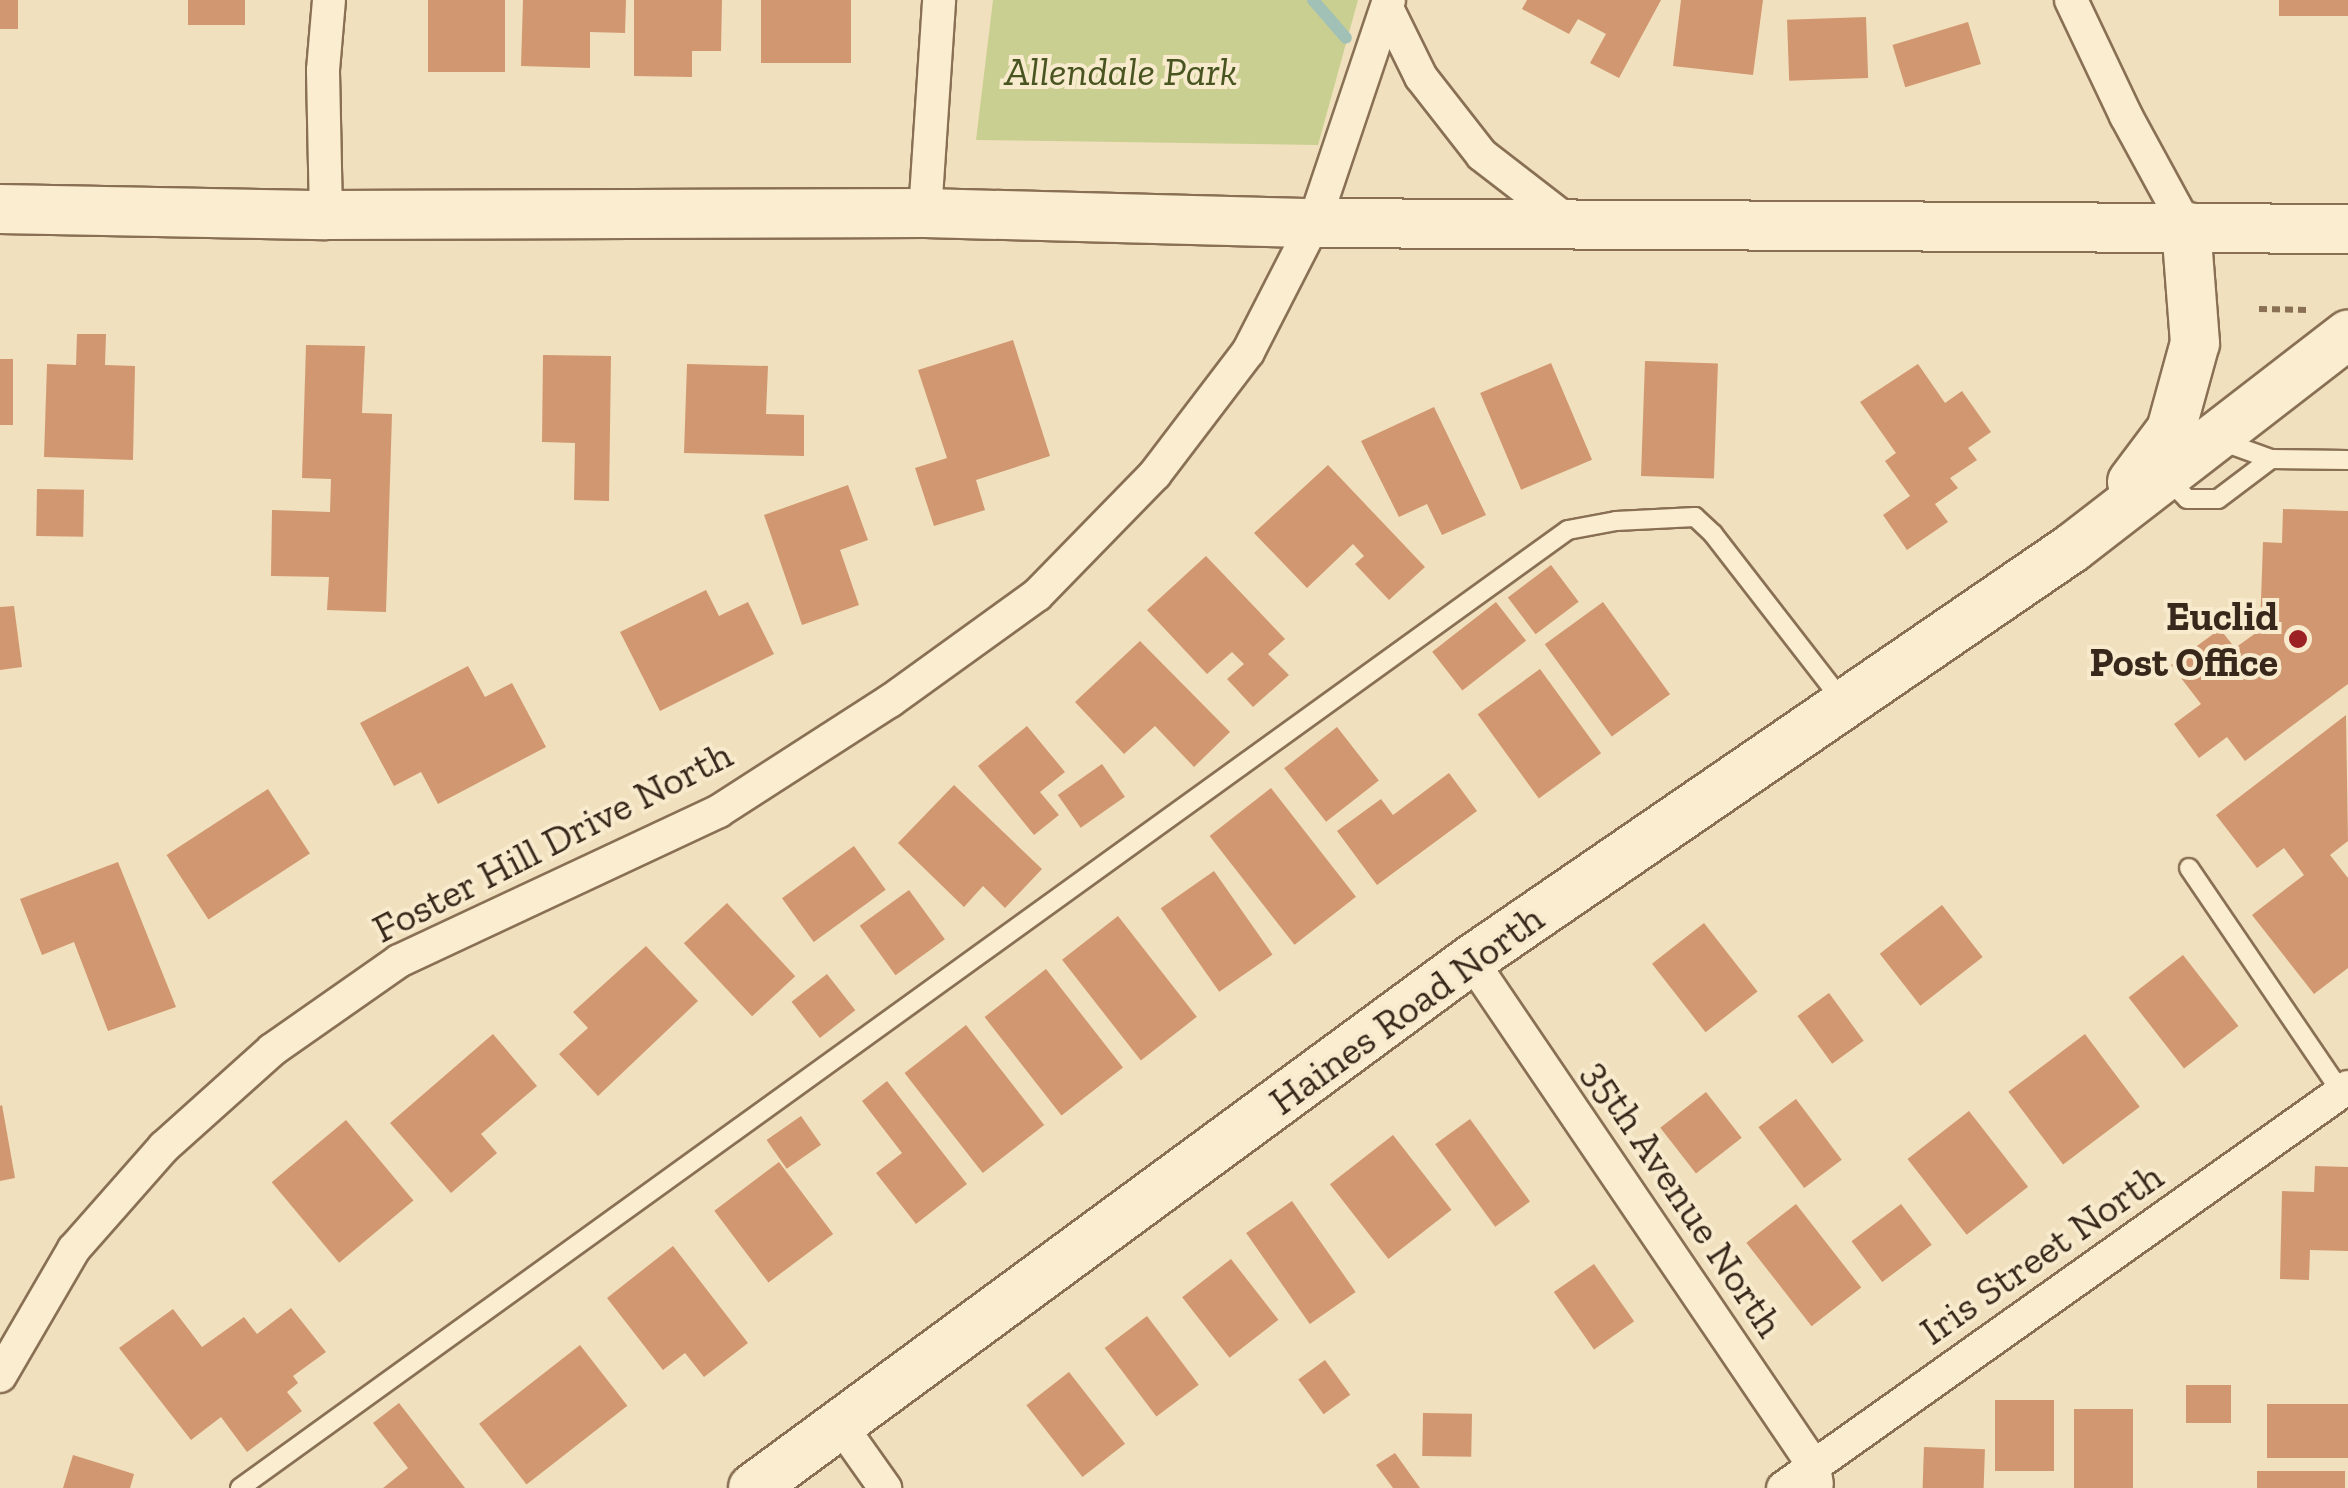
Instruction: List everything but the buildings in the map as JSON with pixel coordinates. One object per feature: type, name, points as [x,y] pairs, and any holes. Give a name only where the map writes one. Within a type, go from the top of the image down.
[{"type":"main road","points":[[0,209],[326,215],[925,213],[1314,223],[2348,229]]},
{"type":"main road","name":"Haines Road North","points":[[753,1488],[1470,960],[1846,706],[2072,548],[2166,477],[2193,434],[2195,343],[2186,226]]},
{"type":"main road","name":"Haines Road North","points":[[2072,548],[2150,463],[2348,335]]},
{"type":"street","points":[[326,215],[323,70],[329,0]]},
{"type":"street","points":[[925,213],[939,0]]},
{"type":"street","points":[[2071,0],[2126,116],[2186,226]]},
{"type":"street","points":[[1389,5],[1421,76],[1482,155],[1570,223]]},
{"type":"street","name":"Foster Hill Drive North","points":[[0,1376],[15,1325],[74,1249],[164,1147],[272,1050],[399,962],[718,811],[890,701],[1038,595],[1155,474],[1248,352],[1314,223],[1389,5]]},
{"type":"street","name":"35th Avenue North","points":[[1470,960],[1816,1477]]},
{"type":"street","name":"Iris Street North","points":[[1783,1488],[1816,1477],[2344,1090]]},
{"type":"street","points":[[839,1423],[885,1488]]},
{"type":"lane","points":[[2193,434],[2271,459],[2348,460]]},
{"type":"lane","points":[[2166,477],[2187,499],[2218,499],[2271,459]]},
{"type":"lane","points":[[240,1488],[1568,530],[1616,521],[1695,517],[1714,534],[1846,706]]},
{"type":"lane","points":[[2189,868],[2344,1090]]},
{"type":"green space","name":"Allendale Park","points":[[993,0],[1358,0],[1318,145],[976,140]]},
{"type":"waterway","points":[[1313,0],[1346,38]]},
{"type":"place","name":"Euclid Post Office","points":[[2298,639]]}]
